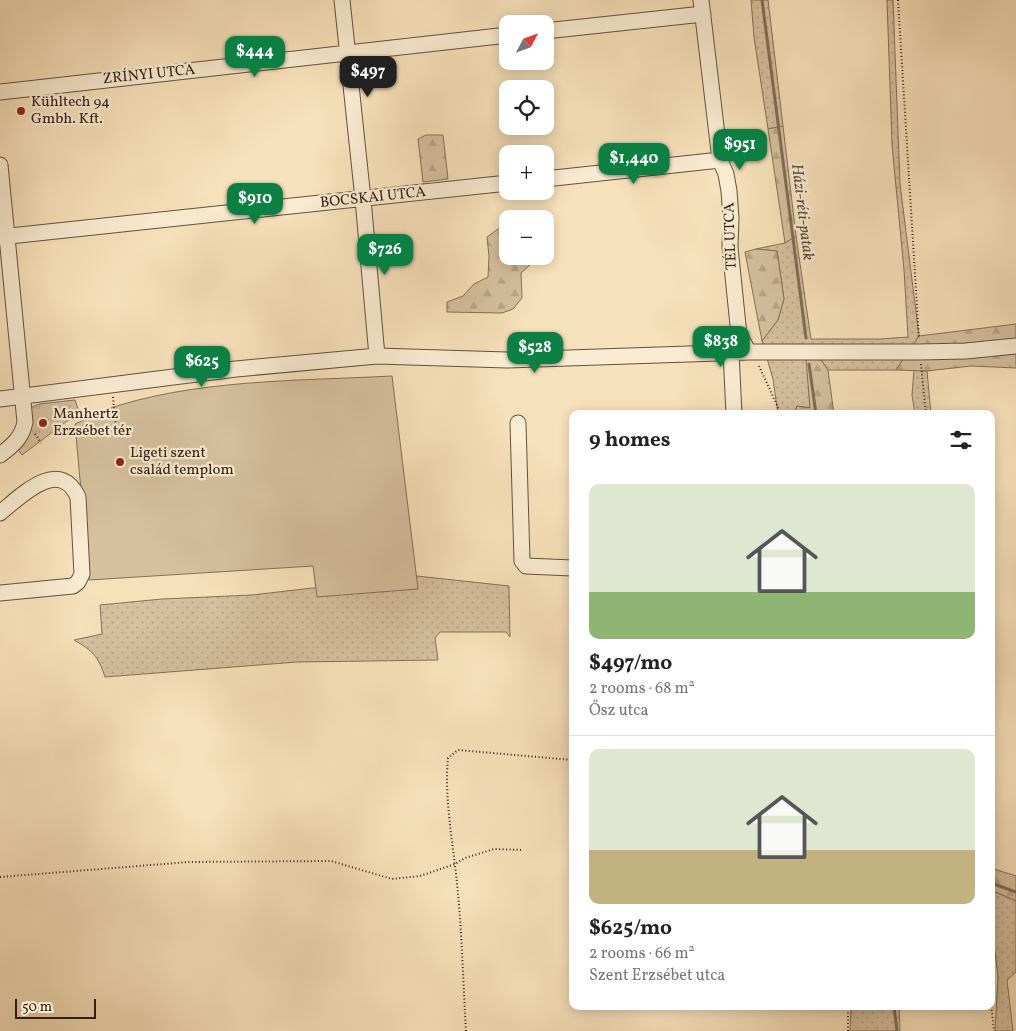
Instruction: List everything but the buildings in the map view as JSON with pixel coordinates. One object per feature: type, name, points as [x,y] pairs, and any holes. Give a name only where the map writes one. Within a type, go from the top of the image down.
[{"type":"street","points":[[342,0],[377,356]]},
{"type":"street","points":[[554,30],[702,7]]},
{"type":"street","name":"TÉL UTCA","points":[[702,7],[720,160],[726,174],[729,191],[731,218],[730,247],[738,335],[749,352]]},
{"type":"street","name":"ZRÍNYI UTCA","points":[[0,92],[499,36]]},
{"type":"street","points":[[554,178],[720,160]]},
{"type":"street","points":[[0,165],[4,237],[24,396],[25,422],[22,434],[14,444],[0,455]]},
{"type":"street","name":"BOCSKAI UTCA","points":[[4,237],[499,184]]},
{"type":"street","points":[[0,399],[236,369],[377,356],[507,360],[732,352],[966,351],[1016,346]]},
{"type":"street","points":[[732,352],[734,410]]},
{"type":"street","points":[[518,423],[522,561],[526,566],[569,568]]},
{"type":"street","points":[[0,513],[42,481],[58,480],[66,482],[74,488],[78,496],[82,574],[78,582],[73,586],[0,593]]},
{"type":"path","points":[[898,0],[919,352],[926,410]]},
{"type":"path","points":[[749,352],[760,367],[779,410]]},
{"type":"path","points":[[112,392],[117,438]]},
{"type":"path","points":[[466,1031],[447,769],[448,758],[458,750],[569,760]]},
{"type":"path","points":[[0,877],[189,862],[331,861],[392,879],[420,876],[494,849],[522,850]]},
{"type":"path","points":[[848,1010],[848,1031]]},
{"type":"path","points":[[992,1010],[994,1031]]},
{"type":"green space","points":[[751,0],[768,0],[783,126],[768,129],[754,37]]},
{"type":"green space","points":[[887,0],[893,0],[900,184],[919,336],[896,370],[828,370],[821,360],[807,359],[810,408],[797,406],[796,410],[777,410],[773,379],[762,341],[778,320],[784,299],[777,251],[756,249],[785,243],[796,236],[811,339],[908,337],[904,270],[892,145]]},
{"type":"green space","points":[[783,126],[796,236],[785,243],[768,129]]},
{"type":"green space","points":[[426,135],[443,135],[448,179],[423,182],[418,139]]},
{"type":"green space","points":[[499,228],[499,265],[530,265],[521,273],[522,298],[513,309],[502,313],[447,312],[447,302],[463,296],[474,284],[488,277],[489,256],[487,237]]},
{"type":"green space","points":[[756,249],[777,251],[784,299],[778,320],[762,341],[745,252]]},
{"type":"green space","points":[[1016,324],[1016,368],[971,366],[927,371],[896,370],[919,336]]},
{"type":"green space","points":[[806,359],[821,360],[828,370],[833,410],[796,410],[797,406],[810,408]]},
{"type":"green space","points":[[914,370],[927,371],[931,410],[914,410],[912,395]]},
{"type":"green space","points":[[392,376],[418,589],[317,597],[313,566],[89,580],[75,424],[102,411],[136,401],[208,387],[245,383]]},
{"type":"green space","points":[[75,400],[79,412],[22,455],[17,448],[30,408],[39,404]]},
{"type":"green space","points":[[417,576],[509,586],[510,637],[506,632],[440,632],[435,638],[438,660],[297,662],[105,677],[94,655],[86,647],[74,640],[102,634],[100,605],[162,599],[252,595]]},
{"type":"green space","points":[[995,869],[1016,876],[1016,901],[995,892]]},
{"type":"green space","points":[[995,892],[1016,901],[1016,972],[1007,980],[1013,1031],[995,1031],[998,977],[995,953]]},
{"type":"green space","points":[[851,1010],[899,1010],[900,1031],[850,1031]]},
{"type":"waterway","name":"Házi-réti-patak","points":[[762,0],[806,338]]},
{"type":"waterway","name":"Házi-réti-patak","points":[[809,364],[815,410]]},
{"type":"waterway","points":[[995,884],[1016,892]]},
{"type":"waterway","name":"Házi-réti-patak","points":[[894,1010],[897,1031]]},
{"type":"place","name":"Kühltech 94 Gmbh. Kft.","points":[[21,111]]},
{"type":"place","name":"Manhertz Erzsébet tér","points":[[43,423]]},
{"type":"place","name":"Ligeti szent család templom","points":[[120,462]]}]
